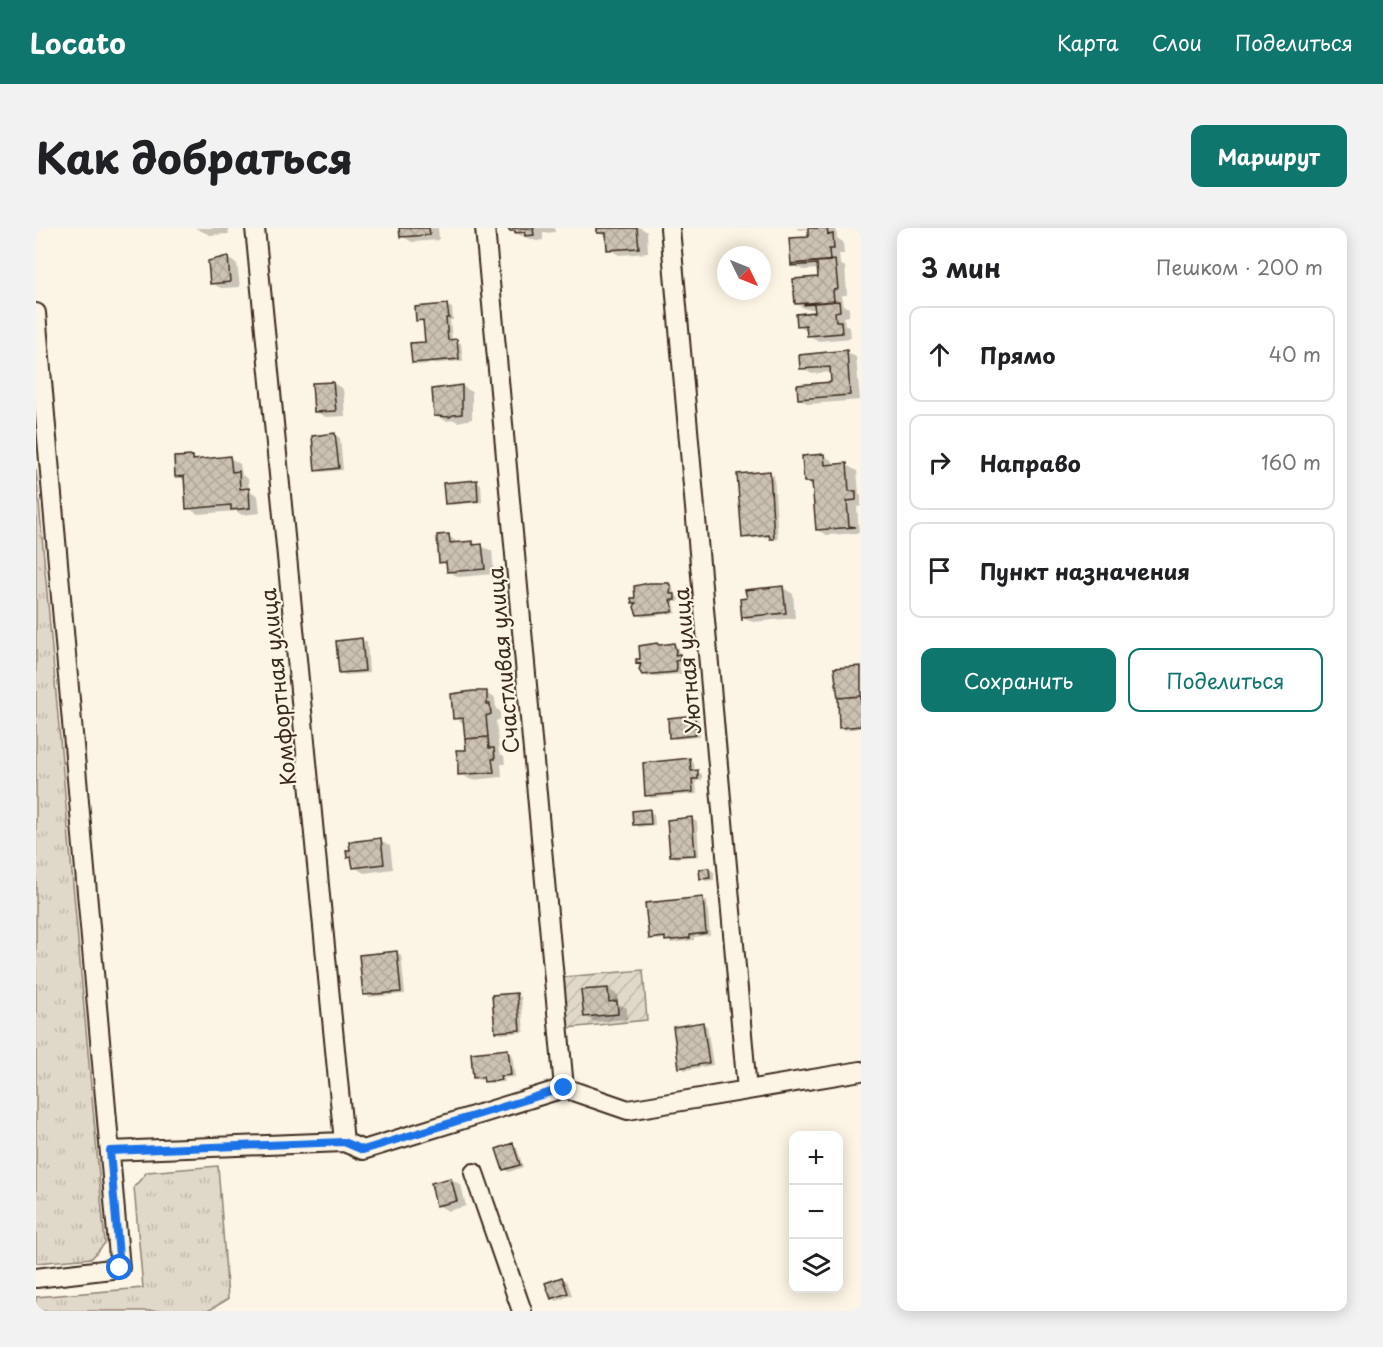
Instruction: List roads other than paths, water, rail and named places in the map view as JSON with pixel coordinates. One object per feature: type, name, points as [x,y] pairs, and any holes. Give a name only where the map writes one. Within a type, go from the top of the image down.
[{"type":"street","name":"Комфортная улица","points":[[255,228],[344,1142]]},
{"type":"street","name":"Счастливая улица","points":[[485,228],[564,1088]]},
{"type":"street","name":"Уютная улица","points":[[670,228],[747,1090]]},
{"type":"street","points":[[36,313],[39,386],[120,1268],[36,1278]]},
{"type":"street","points":[[110,1151],[344,1142],[363,1150],[564,1088],[628,1110],[861,1071]]},
{"type":"street","points":[[474,1173],[522,1311]]}]
